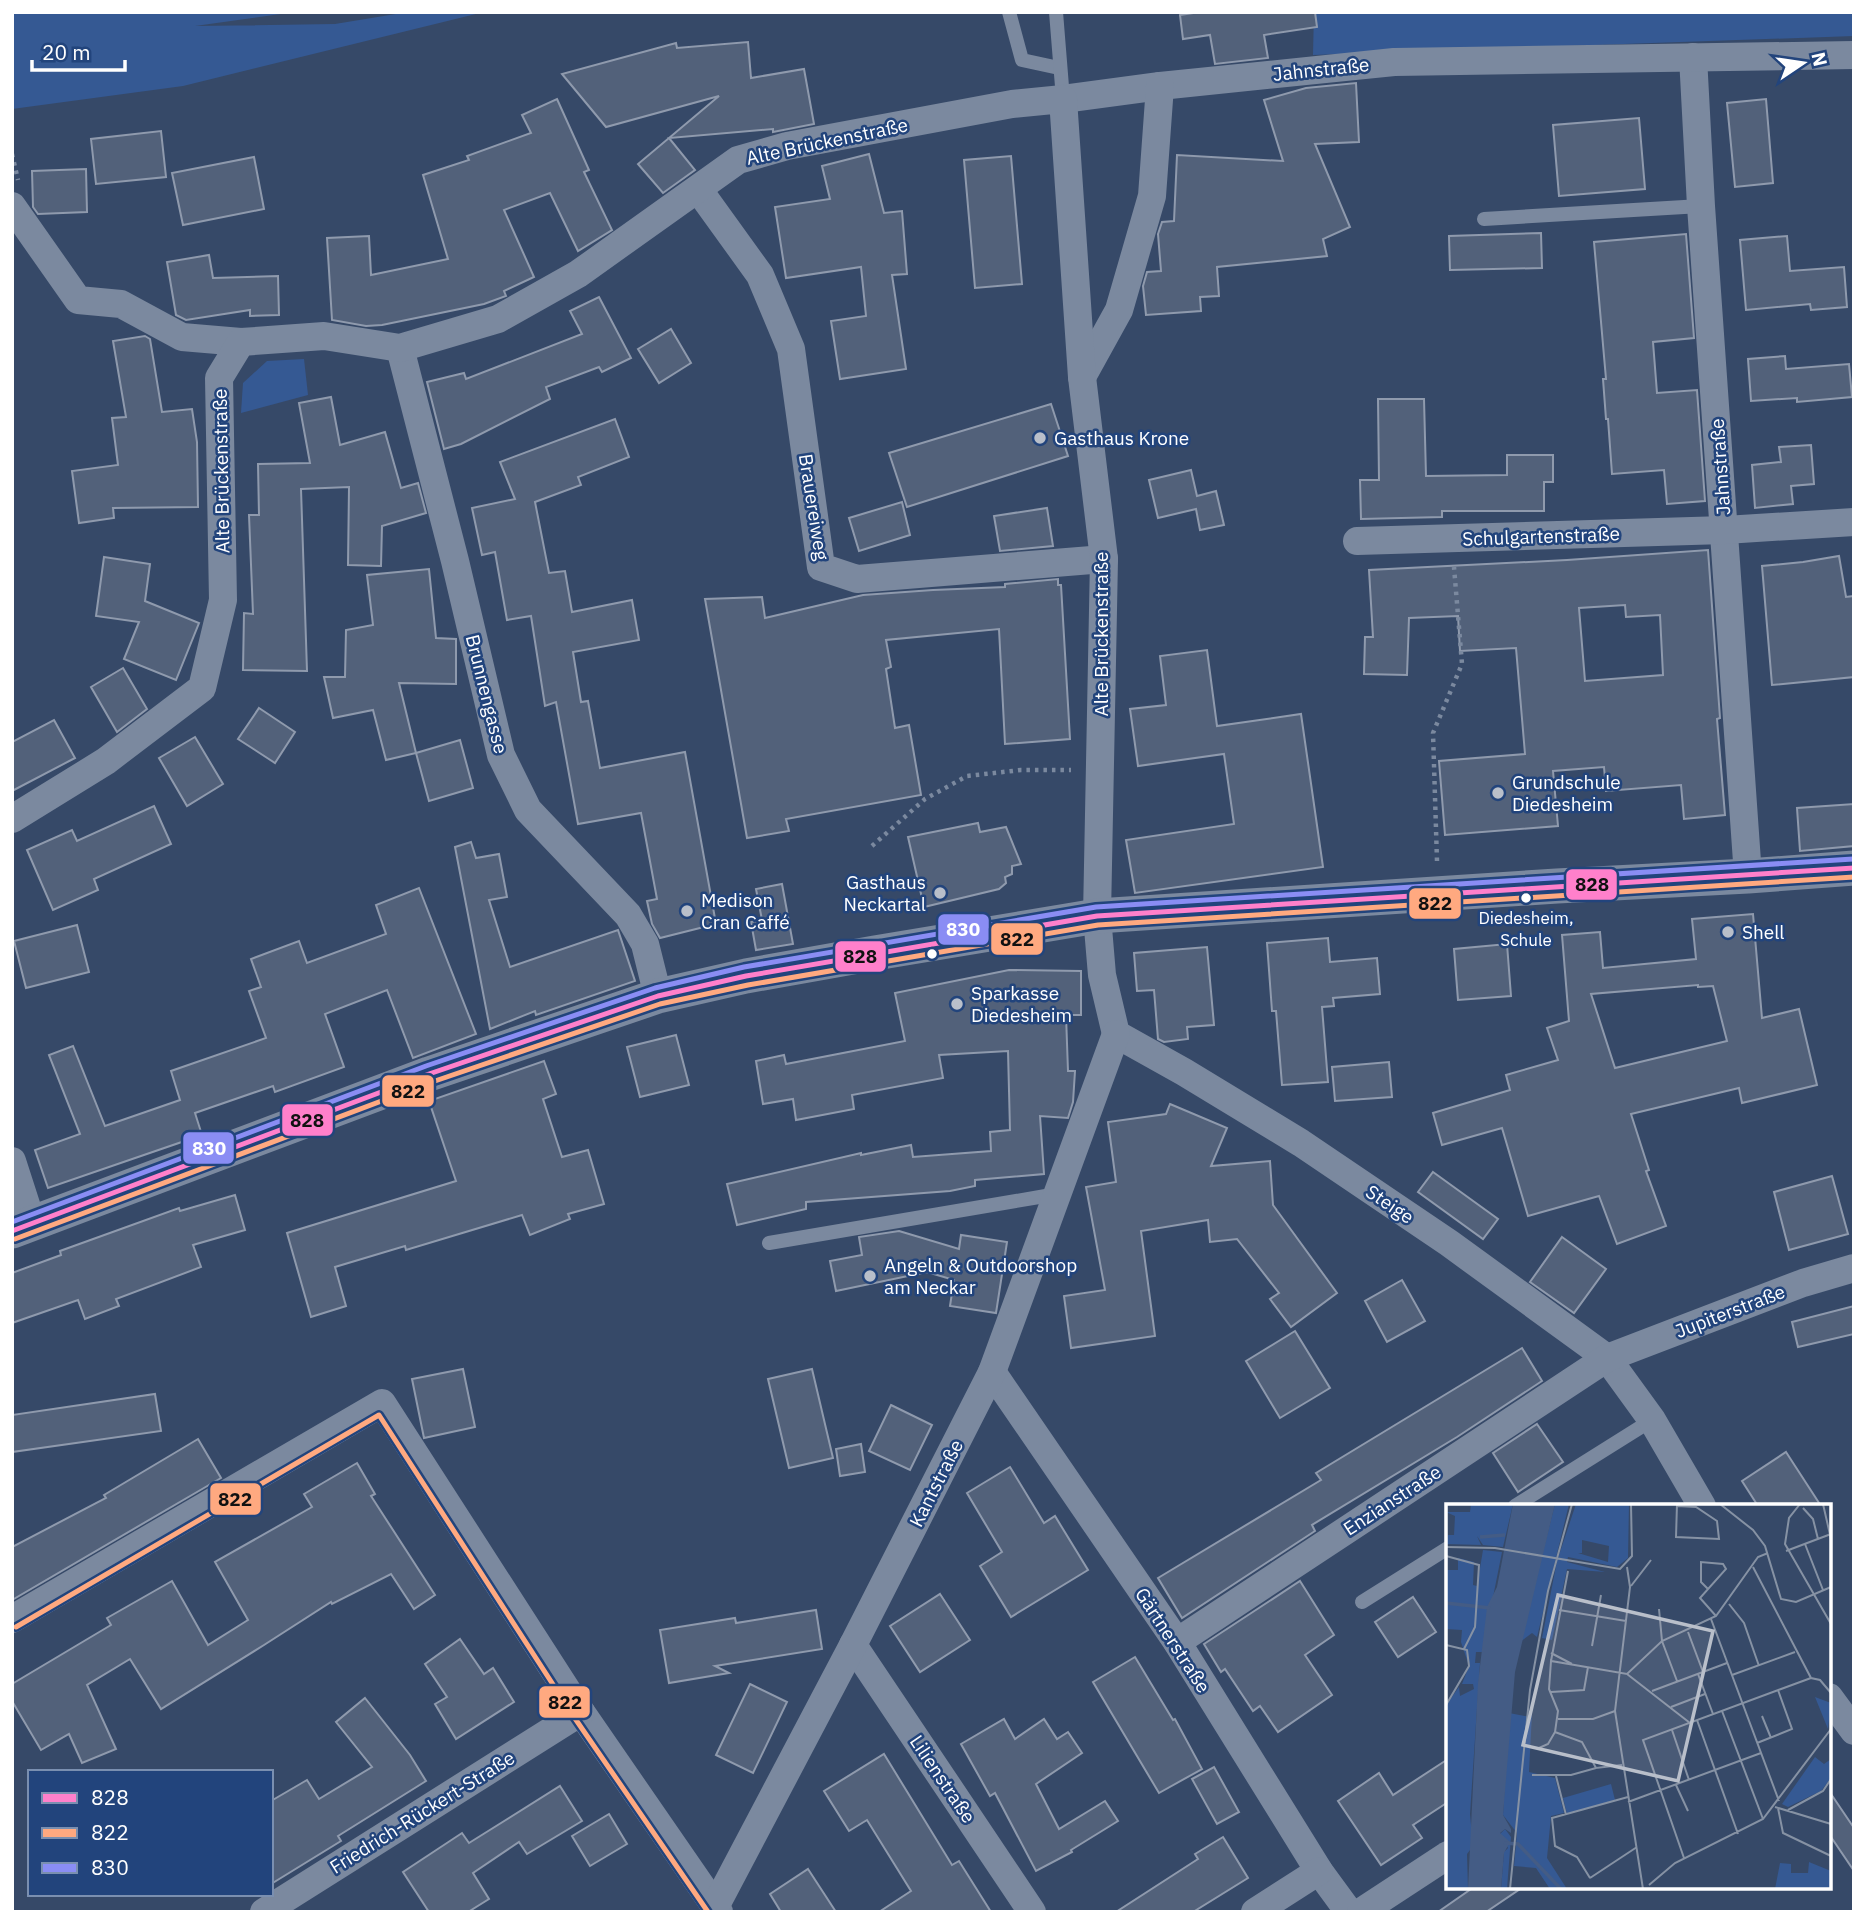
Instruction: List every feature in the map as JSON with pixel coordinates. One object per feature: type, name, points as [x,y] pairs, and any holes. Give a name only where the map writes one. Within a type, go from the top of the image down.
[{"type":"street","name":"Jahnstraße","points":[[1063,99],[1160,86],[1394,62],[1854,55]]},
{"type":"street","name":"Jahnstraße","points":[[1693,57],[1748,876]]},
{"type":"street","points":[[1082,377],[1119,310],[1152,196],[1160,86]]},
{"type":"street","name":"Alte Brückenstraße","points":[[12,819],[106,761],[202,688],[223,600],[219,378],[241,342],[324,335],[400,348],[498,319],[578,274],[738,160],[787,146],[1012,104],[1063,99],[1082,377],[1104,559],[1097,916]]},
{"type":"street","name":"Brauereiweg","points":[[698,189],[760,275],[790,349],[821,567],[857,579],[1104,559]]},
{"type":"street","points":[[12,206],[78,300],[121,304],[182,337],[241,342]]},
{"type":"street","name":"Brunnengasse","points":[[400,348],[501,755],[528,810],[628,915],[645,944],[658,996]]},
{"type":"street","name":"Schulgartenstraße","points":[[1357,541],[1725,530],[1854,522]]},
{"type":"street","points":[[12,1161],[22,1227],[429,1073],[658,996],[746,976],[1097,916],[1854,868]]},
{"type":"street","points":[[1097,916],[1102,975],[1116,1034]]},
{"type":"street","name":"Kantstraße","points":[[717,1909],[992,1372],[1116,1034]]},
{"type":"street","name":"Steige","points":[[1116,1034],[1301,1143],[1449,1243],[1607,1358],[1652,1420],[1701,1504]]},
{"type":"street","name":"Jupiterstraße","points":[[1607,1358],[1803,1283],[1854,1268]]},
{"type":"street","name":"Enzianstraße","points":[[1177,1642],[1607,1358]]},
{"type":"street","name":"Gärtnerstraße","points":[[992,1372],[1177,1642],[1319,1871],[1349,1912]]},
{"type":"street","points":[[12,1619],[382,1403],[581,1712],[717,1909]]},
{"type":"street","name":"Lilienstraße","points":[[853,1645],[1032,1912]]},
{"type":"street","points":[[1831,1701],[1854,1731]]},
{"type":"street","name":"Friedrich-Rückert-Straße","points":[[264,1912],[581,1712]]},
{"type":"street","points":[[1361,1912],[1446,1856]]},
{"type":"street","points":[[1255,1912],[1319,1871]]},
{"type":"lane","points":[[1009,12],[1022,60],[1059,68]]},
{"type":"lane","points":[[1056,12],[1063,99]]},
{"type":"lane","points":[[1484,219],[1701,206]]},
{"type":"lane","points":[[769,1243],[1057,1194]]},
{"type":"lane","points":[[1518,1504],[1652,1420]]},
{"type":"lane","points":[[1362,1602],[1446,1549]]},
{"type":"path","points":[[1438,894],[1433,733],[1462,664],[1452,539]]},
{"type":"path","points":[[872,846],[925,799],[967,775],[1021,770],[1100,769]]},
{"type":"shaded area","points":[[12,12],[295,12],[195,26],[335,24],[408,12],[484,12],[183,86],[12,109]]},
{"type":"shaded area","points":[[1314,12],[1854,12],[1854,36],[1313,55]]},
{"type":"shaded area","points":[[304,359],[308,395],[241,413],[243,383],[267,361]]},
{"type":"building","points":[[1200,12],[1315,12],[1317,27],[1264,35],[1268,58],[1215,64],[1210,35],[1183,39],[1180,15]]},
{"type":"building","points":[[748,42],[751,78],[804,69],[814,124],[773,132],[773,129],[669,138],[695,170],[663,193],[638,164],[719,96],[606,127],[562,74],[676,43],[677,48]]},
{"type":"building","points":[[1356,83],[1359,142],[1315,144],[1350,227],[1323,239],[1327,256],[1217,267],[1219,296],[1200,297],[1201,311],[1146,315],[1143,286],[1147,272],[1161,271],[1158,234],[1162,222],[1174,221],[1177,155],[1283,161],[1264,100],[1306,88]]},
{"type":"building","points":[[557,99],[589,170],[584,172],[612,230],[578,251],[550,193],[504,210],[534,277],[504,291],[506,296],[484,304],[382,325],[366,326],[332,320],[327,238],[369,236],[371,275],[448,259],[423,175],[469,160],[467,156],[531,133],[522,115]]},
{"type":"building","points":[[1766,99],[1773,183],[1735,187],[1727,103]]},
{"type":"building","points":[[1639,118],[1645,189],[1559,196],[1553,125]]},
{"type":"building","points":[[161,131],[166,177],[96,184],[91,139]]},
{"type":"building","points":[[869,154],[884,213],[902,211],[907,274],[892,275],[906,369],[840,379],[831,321],[866,316],[861,267],[786,278],[775,207],[830,199],[822,166]]},
{"type":"building","points":[[1011,156],[1022,284],[975,288],[964,160]]},
{"type":"building","points":[[254,157],[264,209],[183,225],[172,173]]},
{"type":"building","points":[[86,169],[87,212],[38,214],[33,207],[32,171]]},
{"type":"building","points":[[1541,233],[1542,268],[1450,270],[1449,236]]},
{"type":"building","points":[[1686,234],[1694,338],[1653,342],[1657,393],[1697,390],[1705,501],[1667,504],[1664,470],[1612,474],[1594,242]]},
{"type":"building","points":[[1787,236],[1790,271],[1844,267],[1847,307],[1811,310],[1810,304],[1746,310],[1740,240]]},
{"type":"building","points":[[209,255],[213,278],[278,276],[279,315],[250,316],[250,310],[186,320],[176,315],[167,262]]},
{"type":"building","points":[[599,297],[631,358],[602,372],[599,367],[546,387],[550,399],[461,444],[444,449],[427,382],[464,373],[466,379],[582,334],[570,311]]},
{"type":"building","points":[[671,329],[691,363],[659,383],[638,349]]},
{"type":"building","points":[[145,336],[150,339],[162,412],[192,409],[197,442],[198,507],[113,508],[114,518],[79,523],[72,471],[118,465],[112,418],[126,417],[113,341]]},
{"type":"building","points":[[1785,356],[1786,369],[1849,364],[1852,397],[1797,402],[1797,398],[1751,401],[1748,359]]},
{"type":"building","points":[[331,397],[340,445],[385,432],[401,488],[418,483],[426,513],[382,526],[381,566],[348,565],[349,487],[301,489],[307,671],[243,670],[244,613],[253,614],[249,515],[259,515],[258,464],[310,463],[299,403]]},
{"type":"building","points":[[1378,399],[1424,399],[1426,476],[1507,475],[1507,455],[1553,455],[1553,482],[1544,482],[1544,511],[1442,511],[1442,517],[1361,519],[1360,480],[1379,480]]},
{"type":"building","points":[[1051,404],[1068,456],[907,507],[889,453]]},
{"type":"building","points":[[615,419],[629,457],[578,477],[581,485],[535,502],[549,573],[565,571],[572,612],[632,600],[639,640],[573,652],[581,702],[588,701],[600,768],[685,752],[716,924],[660,938],[652,924],[647,901],[657,899],[641,813],[578,824],[556,702],[545,706],[531,616],[507,620],[495,552],[482,555],[472,508],[515,499],[500,462]]},
{"type":"building","points":[[1811,445],[1814,484],[1791,486],[1793,504],[1755,508],[1752,465],[1781,462],[1779,447]]},
{"type":"building","points":[[1191,470],[1197,496],[1216,491],[1224,525],[1200,530],[1196,509],[1158,518],[1149,480]]},
{"type":"building","points":[[902,502],[910,535],[859,551],[849,518]]},
{"type":"building","points":[[1047,508],[1053,546],[1000,551],[994,516]]},
{"type":"building","points":[[1708,550],[1725,815],[1684,819],[1681,785],[1606,791],[1604,767],[1553,771],[1558,826],[1445,835],[1439,761],[1525,754],[1516,648],[1460,651],[1458,616],[1409,618],[1407,675],[1364,674],[1365,637],[1373,637],[1369,570]],"holes":[[[1625,605],[1626,617],[1660,615],[1663,675],[1585,681],[1579,608]]]},
{"type":"building","points":[[1839,556],[1846,597],[1854,596],[1854,677],[1772,685],[1762,566]]},
{"type":"building","points":[[104,557],[150,564],[145,601],[199,623],[176,680],[124,659],[139,622],[96,616]]},
{"type":"building","points":[[429,569],[436,638],[456,639],[456,684],[399,683],[416,753],[386,760],[373,710],[333,718],[324,677],[345,677],[346,630],[373,625],[367,575]]},
{"type":"building","points":[[1058,579],[1058,585],[1061,585],[1070,739],[1005,744],[999,629],[886,640],[891,667],[886,669],[895,728],[909,725],[921,795],[786,819],[789,831],[747,838],[705,599],[762,597],[765,618],[863,595],[1005,587],[1005,584]]},
{"type":"building","points":[[1207,650],[1217,726],[1301,714],[1323,867],[1135,893],[1126,840],[1234,824],[1224,754],[1138,766],[1130,709],[1166,705],[1160,656]]},
{"type":"building","points":[[123,668],[147,709],[117,732],[91,687]]},
{"type":"building","points":[[259,708],[295,732],[275,763],[238,739]]},
{"type":"building","points":[[54,720],[75,758],[12,791],[12,742]]},
{"type":"building","points":[[195,737],[223,784],[187,806],[159,758]]},
{"type":"building","points":[[460,740],[473,788],[429,801],[416,753]]},
{"type":"building","points":[[1854,804],[1854,846],[1800,851],[1797,808]]},
{"type":"building","points":[[154,806],[171,844],[94,879],[98,890],[53,910],[27,850],[72,830],[77,841]]},
{"type":"building","points":[[978,823],[980,832],[1006,827],[1021,864],[1012,866],[1012,874],[1005,877],[1006,883],[999,889],[924,907],[908,837]]},
{"type":"building","points":[[471,842],[476,858],[499,854],[507,897],[489,900],[510,967],[618,930],[635,981],[536,1015],[535,1011],[490,1029],[455,847]]},
{"type":"building","points":[[782,884],[793,944],[756,950],[751,922],[762,920],[756,889]]},
{"type":"building","points":[[419,888],[476,1034],[413,1058],[387,990],[325,1014],[344,1067],[275,1092],[273,1086],[195,1113],[202,1135],[48,1188],[35,1150],[80,1134],[49,1055],[73,1046],[105,1126],[180,1100],[171,1071],[266,1038],[249,991],[261,987],[251,959],[299,941],[307,963],[386,934],[376,905]]},
{"type":"building","points":[[1753,914],[1762,1018],[1799,1009],[1817,1085],[1742,1103],[1739,1088],[1631,1114],[1649,1170],[1646,1171],[1666,1226],[1617,1244],[1599,1196],[1528,1216],[1502,1128],[1442,1145],[1433,1113],[1510,1090],[1506,1075],[1558,1060],[1547,1028],[1569,1021],[1562,935],[1600,932],[1603,968],[1696,959],[1692,919]],"holes":[[[1713,986],[1727,1041],[1615,1068],[1591,994]]]},
{"type":"building","points":[[77,925],[89,972],[26,988],[14,941]]},
{"type":"building","points":[[1328,938],[1330,962],[1377,958],[1380,994],[1333,998],[1334,1006],[1322,1007],[1328,1082],[1282,1085],[1276,1011],[1272,1011],[1267,943]]},
{"type":"building","points":[[1507,944],[1511,996],[1458,1000],[1454,949]]},
{"type":"building","points":[[1207,947],[1214,1025],[1187,1027],[1188,1039],[1164,1042],[1158,1039],[1154,990],[1137,991],[1134,953]]},
{"type":"building","points":[[1009,970],[1081,971],[1081,1015],[1066,1015],[1068,1071],[1075,1071],[1073,1102],[1068,1118],[1040,1116],[1044,1174],[975,1180],[975,1186],[950,1191],[806,1202],[806,1209],[737,1225],[727,1184],[861,1153],[911,1145],[913,1157],[991,1151],[990,1132],[1010,1130],[1008,1051],[939,1055],[943,1078],[852,1095],[854,1109],[796,1120],[793,1099],[763,1104],[756,1061],[784,1055],[786,1064],[905,1041],[895,993]]},
{"type":"building","points":[[676,1035],[689,1085],[640,1097],[627,1047]]},
{"type":"building","points":[[544,1061],[556,1094],[543,1099],[562,1157],[588,1150],[604,1204],[568,1214],[570,1219],[530,1235],[522,1215],[406,1250],[405,1246],[335,1267],[346,1306],[311,1317],[287,1233],[456,1181],[429,1101]]},
{"type":"building","points":[[1389,1062],[1392,1097],[1335,1101],[1332,1067]]},
{"type":"building","points":[[1170,1104],[1227,1128],[1211,1166],[1270,1161],[1273,1205],[1337,1293],[1291,1327],[1270,1299],[1279,1293],[1237,1239],[1210,1242],[1208,1220],[1141,1231],[1155,1336],[1071,1348],[1064,1296],[1105,1290],[1086,1187],[1116,1182],[1108,1122],[1166,1114]]},
{"type":"building","points":[[1433,1172],[1498,1219],[1483,1239],[1418,1192]]},
{"type":"building","points":[[1832,1176],[1848,1234],[1789,1250],[1774,1192]]},
{"type":"building","points":[[235,1195],[245,1230],[193,1245],[201,1267],[116,1299],[119,1306],[85,1319],[78,1300],[12,1323],[12,1273],[61,1255],[60,1251],[179,1208],[180,1211]]},
{"type":"building","name":"Angeln & Outdoorshop am Neckar","points":[[899,1231],[959,1249],[961,1235],[1007,1242],[996,1313],[950,1306],[954,1280],[927,1272],[836,1291],[830,1261],[862,1255],[859,1237]]},
{"type":"building","points":[[1562,1237],[1606,1269],[1574,1313],[1530,1282]]},
{"type":"building","points":[[1402,1280],[1425,1321],[1387,1342],[1365,1301]]},
{"type":"building","points":[[1854,1306],[1854,1334],[1798,1347],[1792,1322]]},
{"type":"building","points":[[1295,1331],[1330,1388],[1280,1418],[1246,1361]]},
{"type":"building","points":[[1522,1348],[1542,1381],[1457,1437],[1312,1525],[1315,1531],[1182,1618],[1158,1578],[1321,1480],[1316,1473]]},
{"type":"building","points":[[463,1369],[475,1427],[424,1438],[412,1379]]},
{"type":"building","points":[[812,1369],[833,1458],[789,1468],[768,1379]]},
{"type":"building","points":[[155,1394],[161,1431],[12,1452],[12,1415]]},
{"type":"building","points":[[891,1405],[932,1425],[910,1470],[869,1451]]},
{"type":"building","points":[[1537,1424],[1563,1462],[1518,1492],[1493,1453]]},
{"type":"building","points":[[198,1439],[221,1478],[12,1600],[12,1547],[106,1498],[104,1495]]},
{"type":"building","points":[[861,1444],[865,1472],[840,1476],[836,1449]]},
{"type":"building","points":[[1786,1452],[1820,1504],[1757,1504],[1742,1481]]},
{"type":"building","points":[[357,1463],[375,1494],[371,1496],[435,1595],[414,1609],[391,1574],[332,1604],[331,1602],[161,1709],[130,1659],[87,1685],[116,1749],[82,1763],[69,1734],[41,1750],[12,1701],[12,1684],[111,1625],[107,1618],[172,1581],[208,1645],[248,1620],[215,1562],[312,1507],[304,1494]]},
{"type":"building","points":[[1010,1467],[1044,1523],[1055,1516],[1088,1570],[1011,1617],[980,1566],[1002,1552],[967,1493]]},
{"type":"building","points":[[1300,1581],[1334,1635],[1305,1655],[1332,1695],[1278,1732],[1260,1706],[1253,1711],[1225,1669],[1221,1672],[1204,1644]]},
{"type":"building","points":[[940,1594],[970,1640],[920,1672],[890,1626]]},
{"type":"building","points":[[1413,1597],[1436,1632],[1398,1657],[1375,1622]]},
{"type":"building","points":[[816,1610],[822,1649],[715,1666],[729,1673],[669,1683],[660,1630],[735,1618],[736,1623]]},
{"type":"building","points":[[460,1639],[484,1674],[493,1668],[514,1702],[456,1739],[435,1704],[447,1697],[425,1664]]},
{"type":"building","points":[[1135,1657],[1173,1720],[1175,1719],[1202,1769],[1159,1793],[1093,1682]]},
{"type":"building","points":[[750,1684],[787,1702],[753,1773],[716,1755]]},
{"type":"building","points":[[365,1698],[410,1755],[426,1781],[338,1836],[341,1841],[273,1883],[273,1800],[307,1780],[319,1799],[372,1767],[336,1722]]},
{"type":"building","points":[[1004,1719],[1015,1739],[1044,1719],[1057,1739],[1068,1732],[1082,1753],[1036,1784],[1059,1829],[1105,1801],[1118,1821],[1071,1850],[1072,1852],[1036,1871],[995,1793],[990,1796],[961,1744]]},
{"type":"building","points":[[884,1754],[952,1865],[959,1861],[991,1912],[879,1912],[911,1891],[867,1820],[849,1831],[824,1791]]},
{"type":"building","points":[[1446,1760],[1446,1803],[1413,1825],[1422,1838],[1381,1865],[1338,1801],[1379,1773],[1393,1795]]},
{"type":"building","points":[[1214,1767],[1239,1812],[1217,1824],[1192,1779]]},
{"type":"building","points":[[560,1786],[582,1821],[527,1854],[519,1842],[473,1873],[489,1899],[468,1912],[429,1912],[403,1872],[462,1833],[469,1843]]},
{"type":"building","points":[[1831,1794],[1854,1828],[1854,1871],[1831,1837]]},
{"type":"building","points":[[609,1814],[627,1844],[590,1866],[572,1836]]},
{"type":"building","points":[[1223,1837],[1248,1878],[1193,1912],[1116,1912],[1198,1859],[1195,1854]]},
{"type":"building","points":[[808,1869],[836,1912],[781,1912],[770,1894]]},
{"type":"building","points":[[1471,1889],[1520,1889],[1486,1912],[1438,1912]]},
{"type":"transit line","name":"830","points":[[12,1222],[426,1066],[655,988],[744,967],[1096,907],[1853,859]]},
{"type":"transit line","name":"828","points":[[12,1231],[429,1074],[658,996],[746,976],[1097,916],[1854,868]]},
{"type":"transit line","name":"822","points":[[15,1239],[432,1082],[660,1004],[748,985],[1098,925],[1854,877]]},
{"type":"transit line","name":"822","points":[[16,1627],[379,1415],[574,1717],[708,1912]]},
{"type":"place","name":"Gasthaus Krone","points":[[1040,438]]},
{"type":"place","name":"Grundschule Diedesheim","points":[[1498,793]]},
{"type":"place","name":"Gasthaus Neckartal","points":[[940,893]]},
{"type":"place","name":"Diedesheim, Schule","points":[[1526,898]]},
{"type":"place","name":"Medison Cran Caffé","points":[[687,911]]},
{"type":"place","name":"Shell","points":[[1728,932]]},
{"type":"place","name":"Sparkasse Diedesheim","points":[[957,1004]]},
{"type":"place","name":"Angeln & Outdoorshop am Neckar","points":[[870,1276]]}]
